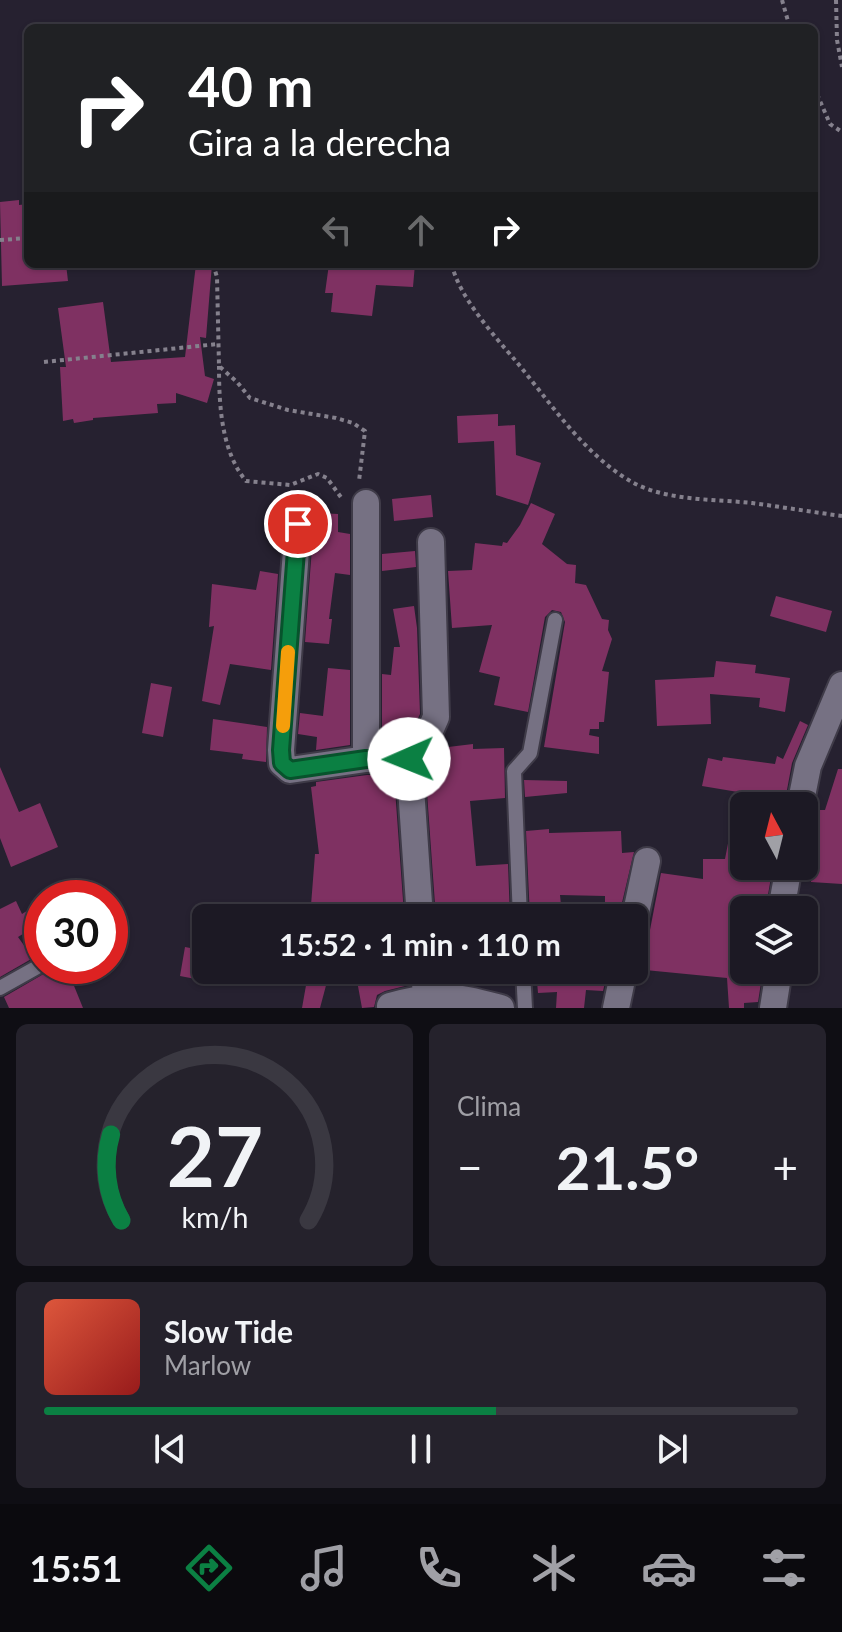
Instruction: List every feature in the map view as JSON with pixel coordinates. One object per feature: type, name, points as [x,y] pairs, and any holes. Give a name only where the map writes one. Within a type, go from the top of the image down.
[{"type":"street","points":[[359,498],[366,759]]},
{"type":"street","points":[[298,524],[281,750],[282,763],[290,770],[366,759],[409,759],[425,742],[436,717],[431,542]]},
{"type":"street","points":[[803,792],[808,766],[842,685]]},
{"type":"street","points":[[409,759],[419,904]]},
{"type":"street","points":[[638,904],[647,861]]},
{"type":"street","points":[[390,1006],[423,984]]},
{"type":"street","points":[[427,984],[459,997],[501,1008]]},
{"type":"street","points":[[616,1008],[621,984]]},
{"type":"street","points":[[773,1008],[777,984]]},
{"type":"lane","points":[[519,904],[514,771],[530,753],[555,620]]},
{"type":"lane","points":[[0,988],[24,975]]},
{"type":"lane","points":[[524,984],[525,1008]]},
{"type":"path","points":[[782,0],[789,24]]},
{"type":"path","points":[[836,0],[837,40],[842,67]]},
{"type":"path","points":[[818,96],[830,124],[842,132]]},
{"type":"path","points":[[0,240],[24,238]]},
{"type":"path","points":[[214,268],[217,277],[218,344],[219,366],[223,426],[235,469],[246,481],[290,485],[318,474],[327,478],[341,499],[359,498],[365,431],[345,420],[288,410],[250,398],[219,366]]},
{"type":"path","points":[[454,268],[471,302],[499,342],[589,449],[633,483],[678,497],[752,503],[842,516]]},
{"type":"path","points":[[44,362],[218,344]]},
{"type":"building","points":[[19,200],[19,205],[24,204],[24,268],[66,268],[68,281],[2,286],[0,202]]},
{"type":"building","points":[[196,268],[212,268],[206,338],[200,337],[205,376],[214,379],[207,403],[176,393],[176,403],[157,404],[158,413],[93,418],[74,423],[73,419],[63,421],[60,367],[66,367],[58,308],[103,302],[111,362],[185,357]]},
{"type":"building","points":[[328,268],[415,268],[413,287],[376,285],[372,316],[331,312],[333,293],[325,293]]},
{"type":"building","points":[[498,414],[498,426],[515,425],[516,455],[541,463],[528,505],[496,495],[494,441],[458,443],[457,416]]},
{"type":"building","points":[[431,495],[433,517],[394,521],[392,499]]},
{"type":"building","points":[[531,503],[555,514],[542,544],[567,564],[576,565],[575,583],[586,585],[602,619],[609,620],[608,630],[612,639],[602,671],[609,672],[604,722],[599,722],[599,729],[590,729],[589,735],[599,737],[599,754],[544,747],[565,622],[561,612],[552,610],[545,617],[528,712],[494,705],[500,677],[479,672],[492,625],[452,628],[448,571],[472,570],[475,543],[502,546],[503,542],[507,543]]},
{"type":"building","points":[[318,513],[338,514],[338,532],[350,534],[350,575],[335,573],[329,644],[305,642],[312,547],[317,547]]},
{"type":"building","points":[[415,551],[416,567],[382,571],[382,554]]},
{"type":"building","points":[[260,571],[278,574],[271,670],[230,664],[220,705],[202,701],[214,626],[209,627],[212,584],[256,590]]},
{"type":"building","points":[[776,596],[832,611],[826,632],[770,616]]},
{"type":"building","points":[[414,606],[420,714],[402,743],[382,743],[382,674],[391,675],[394,647],[400,647],[393,609]]},
{"type":"building","points":[[716,661],[756,665],[755,673],[790,678],[785,712],[759,707],[760,698],[710,694],[711,724],[657,726],[655,680],[714,677]]},
{"type":"building","points":[[328,668],[350,670],[350,745],[316,750],[317,737],[298,734],[300,713],[323,716]]},
{"type":"building","points":[[151,683],[172,687],[163,737],[142,733]]},
{"type":"building","points":[[213,719],[267,727],[266,762],[242,759],[243,754],[210,750]]},
{"type":"building","points":[[800,721],[808,725],[792,763],[787,792],[738,792],[702,786],[708,758],[775,764],[777,756],[783,759]]},
{"type":"building","points":[[473,744],[473,749],[504,748],[505,798],[470,801],[476,866],[508,864],[509,904],[435,904],[425,765],[440,748]]},
{"type":"building","points":[[0,767],[19,812],[40,803],[58,847],[11,867],[0,838]]},
{"type":"building","points":[[838,769],[842,769],[842,884],[811,882],[818,880],[818,810],[825,810]]},
{"type":"building","points":[[367,775],[394,775],[403,904],[311,904],[315,854],[319,854],[311,787],[316,786],[316,782]]},
{"type":"building","points":[[524,780],[567,781],[567,793],[525,797]]},
{"type":"building","points":[[526,831],[621,831],[622,853],[634,852],[622,904],[605,904],[605,896],[560,895],[561,904],[529,904]]},
{"type":"building","points":[[730,833],[730,880],[771,880],[768,896],[730,896],[730,984],[761,984],[758,1002],[744,1003],[744,1008],[729,1008],[727,978],[648,970],[649,935],[661,873],[703,879],[703,859],[725,859]]},
{"type":"building","points":[[16,901],[24,913],[24,933],[18,937],[24,945],[24,963],[0,977],[0,909]]},
{"type":"building","points":[[185,947],[192,948],[192,978],[180,976]]},
{"type":"building","points":[[26,984],[73,984],[83,1008],[9,1008],[4,997]]},
{"type":"building","points":[[306,984],[326,984],[320,1008],[302,1008]]},
{"type":"building","points":[[358,984],[409,984],[377,995],[374,1007],[362,1008]]},
{"type":"building","points":[[537,984],[605,984],[603,991],[586,990],[584,1008],[556,1008],[557,992],[538,993]]},
{"type":"slow traffic","points":[[283,726],[288,652]]},
{"type":"route","points":[[298,524],[282,763],[290,770],[366,759],[409,759]]}]
